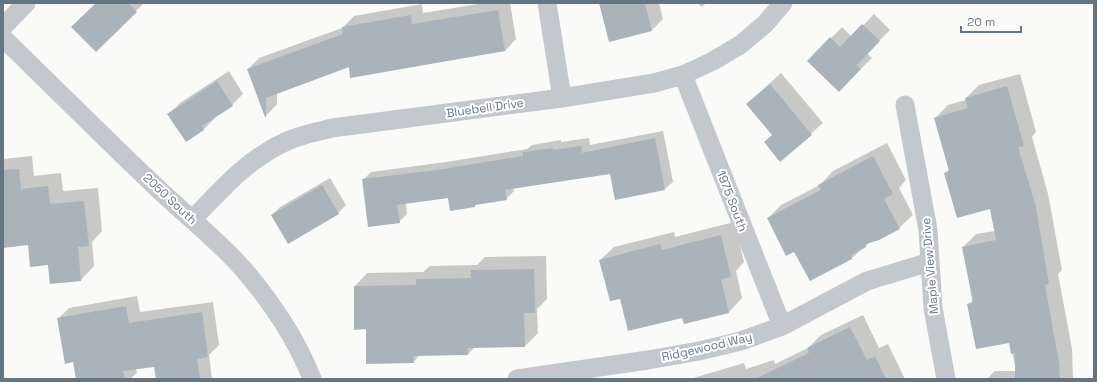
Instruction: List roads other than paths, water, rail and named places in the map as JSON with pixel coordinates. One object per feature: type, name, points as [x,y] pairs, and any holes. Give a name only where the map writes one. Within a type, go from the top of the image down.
[{"type":"street","points":[[3,27],[26,3]]},
{"type":"street","points":[[547,3],[562,98]]},
{"type":"street","name":"Bluebell Drive","points":[[192,220],[244,167],[264,153],[286,142],[308,134],[332,128],[562,98],[654,83],[683,75],[713,61],[740,45],[765,24],[783,3]]},
{"type":"street","name":"2050 South","points":[[3,38],[244,271],[270,303],[292,338],[312,379]]},
{"type":"street","name":"1975 South","points":[[683,75],[782,326]]},
{"type":"street","name":"Maple View Drive","points":[[905,105],[928,230],[933,308],[946,379]]},
{"type":"street","name":"Ridgewood Way","points":[[517,379],[648,360],[699,351],[741,341],[782,326],[867,282],[930,262]]}]
